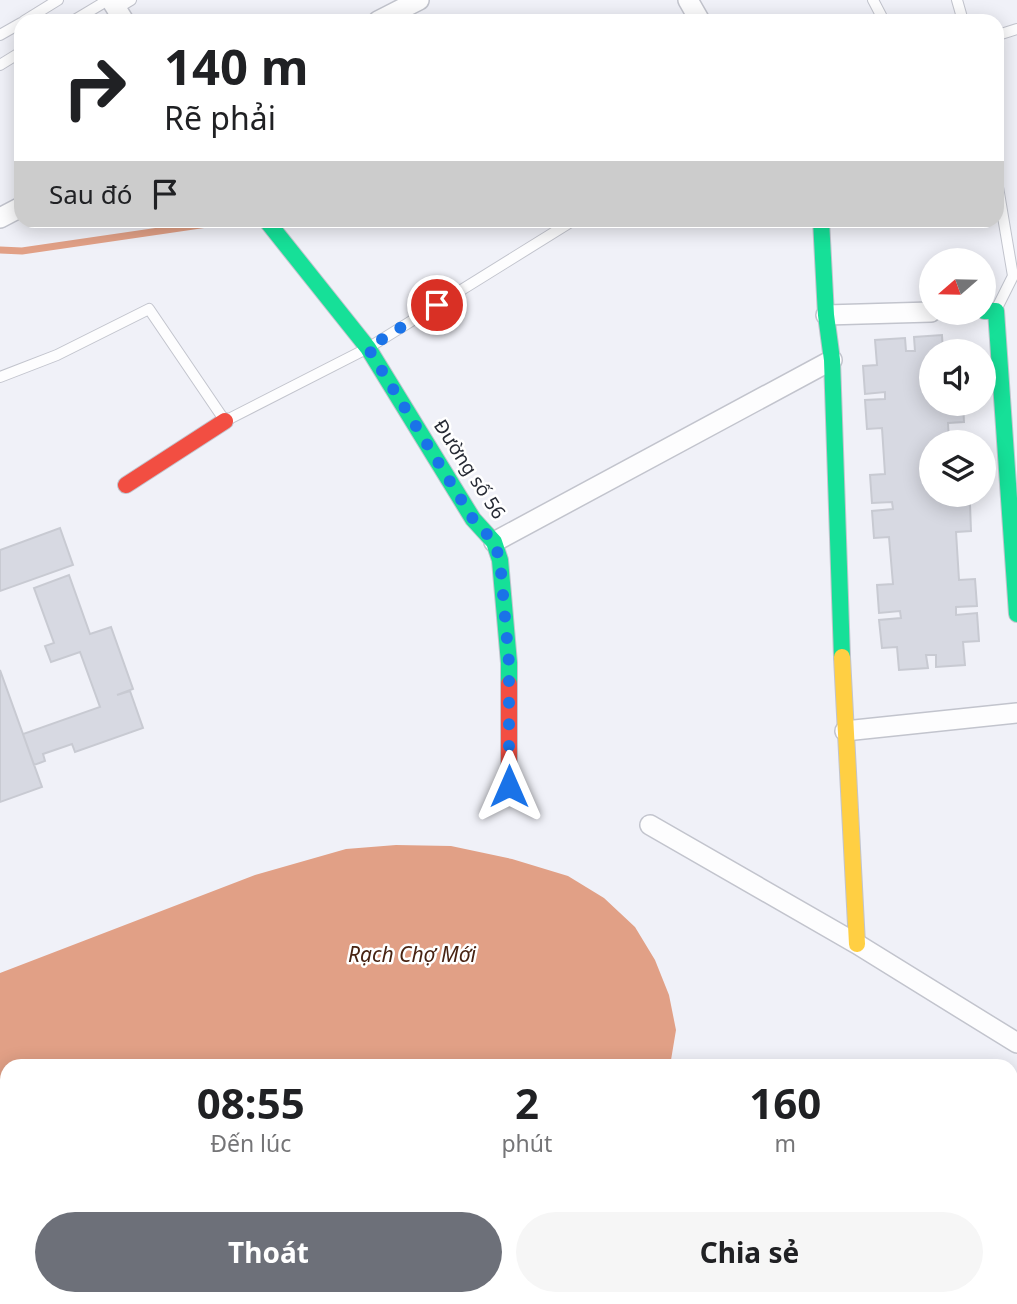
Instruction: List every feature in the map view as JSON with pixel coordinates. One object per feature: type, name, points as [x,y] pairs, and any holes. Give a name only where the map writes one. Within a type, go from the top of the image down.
[{"type":"street","points":[[392,14],[419,0]]},
{"type":"street","name":"Đường số 56","points":[[272,228],[368,348],[473,519],[494,542],[500,560],[509,663],[509,786]]},
{"type":"street","points":[[821,228],[826,315],[832,360],[845,731],[857,944]]},
{"type":"street","points":[[826,315],[919,312]]},
{"type":"street","points":[[991,326],[1017,614]]},
{"type":"street","points":[[494,542],[832,360]]},
{"type":"street","points":[[126,485],[225,421]]},
{"type":"street","points":[[845,731],[1017,713]]},
{"type":"street","points":[[650,825],[857,944],[1017,1043]]},
{"type":"lane","points":[[35,14],[58,0]]},
{"type":"lane","points":[[94,14],[118,6]]},
{"type":"lane","points":[[996,302],[1013,276],[1004,219],[1017,216]]},
{"type":"lane","points":[[0,377],[57,355],[149,309],[225,421],[368,348],[561,228]]},
{"type":"water","name":"Rạch Chợ Mới","points":[[396,845],[451,846],[512,859],[568,876],[604,898],[635,927],[655,960],[669,995],[676,1030],[671,1059],[0,1059],[0,973],[255,875],[346,849]]},
{"type":"building","points":[[942,335],[942,339],[919,339],[919,416],[964,416],[964,422],[948,423],[948,430],[919,430],[919,507],[970,507],[971,531],[956,532],[959,580],[975,579],[977,606],[956,607],[956,615],[977,613],[979,641],[963,642],[965,665],[936,667],[936,655],[926,655],[928,668],[899,670],[897,647],[882,648],[879,620],[901,618],[900,611],[879,613],[877,585],[893,584],[889,537],[874,538],[872,511],[893,509],[892,502],[872,503],[870,475],[885,474],[882,428],[867,429],[865,400],[885,399],[885,392],[865,394],[863,366],[877,365],[875,340],[905,338],[906,351],[915,351],[914,337]]},
{"type":"building","points":[[60,528],[73,565],[0,591],[0,550]]},
{"type":"building","points":[[69,575],[90,634],[111,627],[133,689],[117,695],[130,691],[143,728],[75,752],[72,744],[43,754],[45,761],[34,765],[23,734],[100,707],[80,652],[51,662],[45,646],[54,643],[34,588]]},
{"type":"building","points":[[0,670],[42,787],[0,802]]},
{"type":"waterway","points":[[0,250],[22,251],[180,228]]},
{"type":"traffic: fast","points":[[272,228],[368,348],[473,519],[494,542],[500,560],[509,684]]},
{"type":"traffic: fast","points":[[821,228],[826,315],[832,360],[842,657]]},
{"type":"traffic: fast","points":[[996,311],[1017,614]]},
{"type":"traffic: slow","points":[[842,657],[857,944]]},
{"type":"traffic: jam","points":[[126,485],[225,421]]},
{"type":"traffic: jam","points":[[509,684],[509,787]]},
{"type":"route","points":[[437,305],[368,348],[473,519],[494,542],[500,560],[509,663],[509,786]]}]
